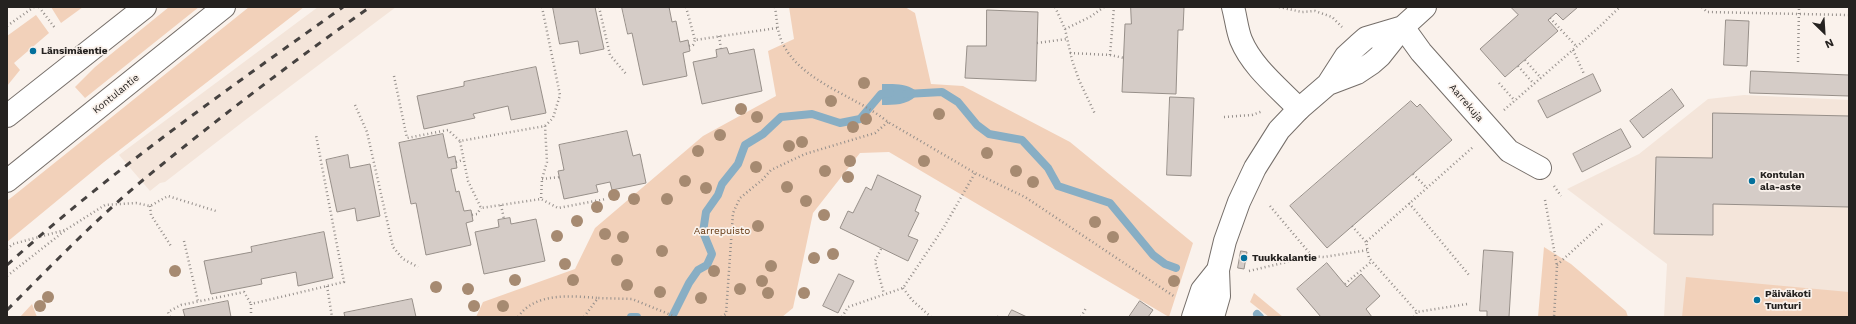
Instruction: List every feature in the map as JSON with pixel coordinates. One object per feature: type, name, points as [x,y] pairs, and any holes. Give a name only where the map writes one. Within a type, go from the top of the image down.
[{"type":"street","points":[[7,116],[145,7]]},
{"type":"street","name":"Kontulantie","points":[[7,180],[224,7]]},
{"type":"street","points":[[1233,7],[1241,40],[1248,52],[1264,73],[1299,109]]},
{"type":"street","points":[[1213,317],[1220,296],[1218,270],[1225,241],[1239,202],[1255,168],[1279,130],[1299,109],[1328,84],[1357,73],[1372,63],[1380,56],[1403,27],[1425,7]]},
{"type":"street","name":"Aarrekuja","points":[[1403,27],[1421,52],[1508,151],[1540,168]]},
{"type":"street","points":[[1194,317],[1202,290],[1218,270]]},
{"type":"path","points":[[7,26],[34,7]]},
{"type":"path","points":[[39,7],[55,28]]},
{"type":"path","points":[[460,141],[546,126],[553,118],[560,95],[542,7]]},
{"type":"path","points":[[598,7],[610,55],[626,75]]},
{"type":"path","points":[[686,7],[695,40],[692,45],[689,46]]},
{"type":"path","points":[[776,7],[777,28],[784,46],[799,64],[814,77],[975,173],[1025,197],[1109,252],[1171,296],[1178,298]]},
{"type":"path","points":[[1055,7],[1065,29],[1070,53],[1079,80],[1094,114]]},
{"type":"path","points":[[1065,29],[1090,17],[1104,7]]},
{"type":"path","points":[[1110,55],[1114,7]]},
{"type":"path","points":[[1279,7],[1302,12],[1315,11],[1332,17],[1344,28]]},
{"type":"path","points":[[1366,242],[1426,188],[1515,101],[1620,7]]},
{"type":"path","points":[[1702,7],[1707,12],[1849,15]]},
{"type":"path","points":[[1798,62],[1799,7]]},
{"type":"path","points":[[1550,18],[1577,47]]},
{"type":"path","points":[[695,40],[777,28]]},
{"type":"path","points":[[719,36],[721,49]]},
{"type":"path","points":[[1037,43],[1067,39]]},
{"type":"path","points":[[1573,50],[1584,74]]},
{"type":"path","points":[[1070,53],[1110,55],[1124,58]]},
{"type":"path","points":[[1525,60],[1541,78]]},
{"type":"path","points":[[1518,66],[1534,84]]},
{"type":"path","points":[[394,76],[407,138],[448,130],[460,141],[468,181],[481,208]]},
{"type":"path","points":[[1499,83],[1515,101]]},
{"type":"path","points":[[355,105],[367,132],[393,247],[403,260],[418,267]]},
{"type":"path","points":[[1224,117],[1252,115],[1267,110]]},
{"type":"path","points":[[721,317],[726,316],[733,213],[740,198],[762,180],[771,170],[805,154],[875,133],[888,122]]},
{"type":"path","points":[[541,199],[542,179],[547,162],[546,126]]},
{"type":"path","points":[[251,304],[344,282],[316,135]]},
{"type":"path","points":[[456,162],[464,160]]},
{"type":"path","points":[[842,317],[848,306],[903,288],[944,227],[975,173]]},
{"type":"path","points":[[1413,174],[1426,188]]},
{"type":"path","points":[[542,179],[560,176]]},
{"type":"path","points":[[7,276],[67,229],[105,205],[136,203],[150,206],[168,196],[216,211]]},
{"type":"path","points":[[481,208],[541,199],[558,208],[606,199]]},
{"type":"path","points":[[1545,200],[1557,266],[1554,317]]},
{"type":"path","points":[[1409,203],[1469,275]]},
{"type":"path","points":[[501,205],[504,219]]},
{"type":"path","points":[[150,206],[151,215],[171,246]]},
{"type":"path","points":[[1270,206],[1312,256]]},
{"type":"path","points":[[472,215],[478,214],[481,208]]},
{"type":"path","points":[[1557,266],[1602,224]]},
{"type":"path","points":[[1352,226],[1366,242],[1369,258],[1417,312]]},
{"type":"path","points":[[7,249],[14,244],[67,229]]},
{"type":"path","points":[[184,241],[198,301]]},
{"type":"path","points":[[882,249],[875,261],[884,294]]},
{"type":"path","points":[[1249,271],[1312,256],[1324,257],[1368,250]]},
{"type":"path","points":[[1345,284],[1372,261]]},
{"type":"path","points":[[327,286],[332,317]]},
{"type":"path","points":[[903,288],[912,300],[931,317]]},
{"type":"path","points":[[170,317],[168,312],[181,305],[244,292],[251,304],[251,317]]},
{"type":"path","points":[[518,317],[531,304],[566,295],[632,299],[676,317]]},
{"type":"path","points":[[584,317],[598,298]]},
{"type":"path","points":[[1414,317],[1417,312],[1467,304]]},
{"type":"path","points":[[1081,317],[1086,308]]},
{"type":"shaded area","points":[[318,7],[396,7],[165,182],[160,183],[150,191],[119,155]]},
{"type":"shaded area","points":[[1744,95],[1849,100],[1849,317],[1664,317],[1667,264],[1567,189],[1639,154],[1708,99]]},
{"type":"green space","points":[[51,7],[83,7],[61,23]]},
{"type":"green space","points":[[169,7],[199,7],[85,98],[75,87],[95,67]]},
{"type":"green space","points":[[249,7],[304,7],[104,162],[7,242],[7,201]]},
{"type":"green space","name":"Aarrepuisto","points":[[789,7],[905,7],[915,13],[931,84],[963,86],[1070,142],[1193,243],[1169,317],[889,152],[860,153],[813,213],[793,308],[782,317],[476,317],[483,302],[575,269],[595,228],[703,136],[776,96],[768,51],[794,39]]},
{"type":"green space","points":[[36,15],[49,33],[14,63],[20,70],[7,86],[7,36]]},
{"type":"green space","points":[[1544,247],[1571,264],[1626,311],[1628,317],[1538,317]]},
{"type":"green space","name":"Päiväkoti Tunturi","points":[[1686,277],[1849,292],[1849,317],[1682,317]]},
{"type":"green space","points":[[1254,293],[1283,317],[1269,317],[1250,302]]},
{"type":"green space","points":[[32,304],[37,317],[20,317]]},
{"type":"water","points":[[882,84],[899,84],[907,86],[915,90],[916,96],[904,103],[896,105],[882,105]]},
{"type":"building","points":[[553,7],[595,7],[604,49],[580,54],[578,41],[560,44]]},
{"type":"building","points":[[622,7],[669,7],[672,22],[676,21],[680,42],[688,40],[690,51],[683,53],[687,76],[643,85],[632,33],[628,34]]},
{"type":"building","points":[[1131,7],[1184,7],[1183,30],[1178,30],[1176,94],[1122,92],[1125,24],[1131,24]]},
{"type":"building","points":[[1511,7],[1578,7],[1563,20],[1556,13],[1548,20],[1558,31],[1505,77],[1480,49],[1518,15]]},
{"type":"building","points":[[987,10],[1038,12],[1036,81],[965,78],[967,46],[986,46]]},
{"type":"building","points":[[1726,20],[1749,21],[1747,66],[1724,65]]},
{"type":"building","points":[[727,48],[729,54],[754,49],[762,91],[702,104],[693,62],[717,57],[716,50]]},
{"type":"building","points":[[536,67],[546,113],[511,120],[508,106],[473,114],[475,118],[424,129],[417,96],[464,86],[464,82]]},
{"type":"building","points":[[1751,71],[1849,75],[1849,96],[1750,93]]},
{"type":"building","points":[[1593,74],[1601,91],[1547,118],[1538,101]]},
{"type":"building","points":[[1672,89],[1684,106],[1643,138],[1630,121]]},
{"type":"building","points":[[1170,97],[1194,98],[1191,176],[1167,175]]},
{"type":"building","points":[[1411,101],[1417,107],[1420,104],[1452,140],[1327,248],[1290,206]]},
{"type":"building","name":"Kontulan ala-aste","points":[[1713,113],[1849,116],[1849,207],[1713,204],[1713,235],[1654,234],[1656,157],[1712,158]]},
{"type":"building","points":[[1621,129],[1631,147],[1582,172],[1573,154]]},
{"type":"building","points":[[627,131],[633,156],[640,154],[646,183],[612,190],[610,182],[596,185],[598,192],[564,199],[558,171],[564,170],[559,145]]},
{"type":"building","points":[[443,134],[448,158],[455,156],[457,168],[451,169],[456,192],[459,191],[464,211],[471,210],[473,221],[466,223],[471,245],[426,255],[416,203],[411,204],[399,143]]},
{"type":"building","points":[[348,155],[350,168],[370,164],[380,216],[357,221],[355,208],[337,212],[326,160]]},
{"type":"building","points":[[878,175],[921,196],[915,211],[919,213],[908,236],[918,240],[908,261],[840,228],[848,211],[853,213],[866,187],[871,190]]},
{"type":"building","points":[[510,218],[511,224],[536,219],[545,261],[484,274],[475,232],[499,227],[498,220]]},
{"type":"building","points":[[324,232],[333,278],[298,286],[296,272],[261,279],[262,284],[211,294],[204,261],[252,252],[251,247]]},
{"type":"building","points":[[1484,250],[1513,252],[1509,317],[1487,317],[1487,311],[1480,311]]},
{"type":"building","points":[[1241,251],[1247,252],[1244,269],[1238,268]]},
{"type":"building","points":[[1327,263],[1347,287],[1361,274],[1380,296],[1366,309],[1372,317],[1321,317],[1297,289]]},
{"type":"building","points":[[839,274],[854,281],[838,313],[823,306]]},
{"type":"building","points":[[412,299],[416,317],[345,317],[344,313]]},
{"type":"building","points":[[228,301],[231,317],[185,317],[183,310]]},
{"type":"building","points":[[1140,301],[1153,310],[1148,317],[1129,317]]},
{"type":"building","points":[[1012,310],[1027,317],[1008,317]]},
{"type":"waterway","points":[[906,94],[942,92],[958,102],[977,125],[989,134],[1022,140],[1048,168],[1058,186],[1110,203],[1153,255],[1165,264],[1176,268]]},
{"type":"waterway","points":[[672,317],[689,283],[698,270],[707,265],[712,254],[703,232],[706,212],[718,195],[722,184],[738,164],[745,145],[763,134],[781,117],[812,114],[840,123],[860,119],[881,94],[890,93]]},
{"type":"waterway","points":[[1257,314],[1260,317]]},
{"type":"waterway","points":[[631,317],[637,317]]},
{"type":"railway","points":[[7,265],[129,163],[343,7]]},
{"type":"railway","points":[[7,310],[90,227],[125,195],[198,135],[370,7]]},
{"type":"place","name":"Länsimäentie","points":[[33,51]]},
{"type":"place","name":"Kontulan ala-aste","points":[[1752,181]]},
{"type":"place","name":"Tuukkalantie","points":[[1244,258]]},
{"type":"place","name":"Päiväkoti Tunturi","points":[[1757,300]]}]
